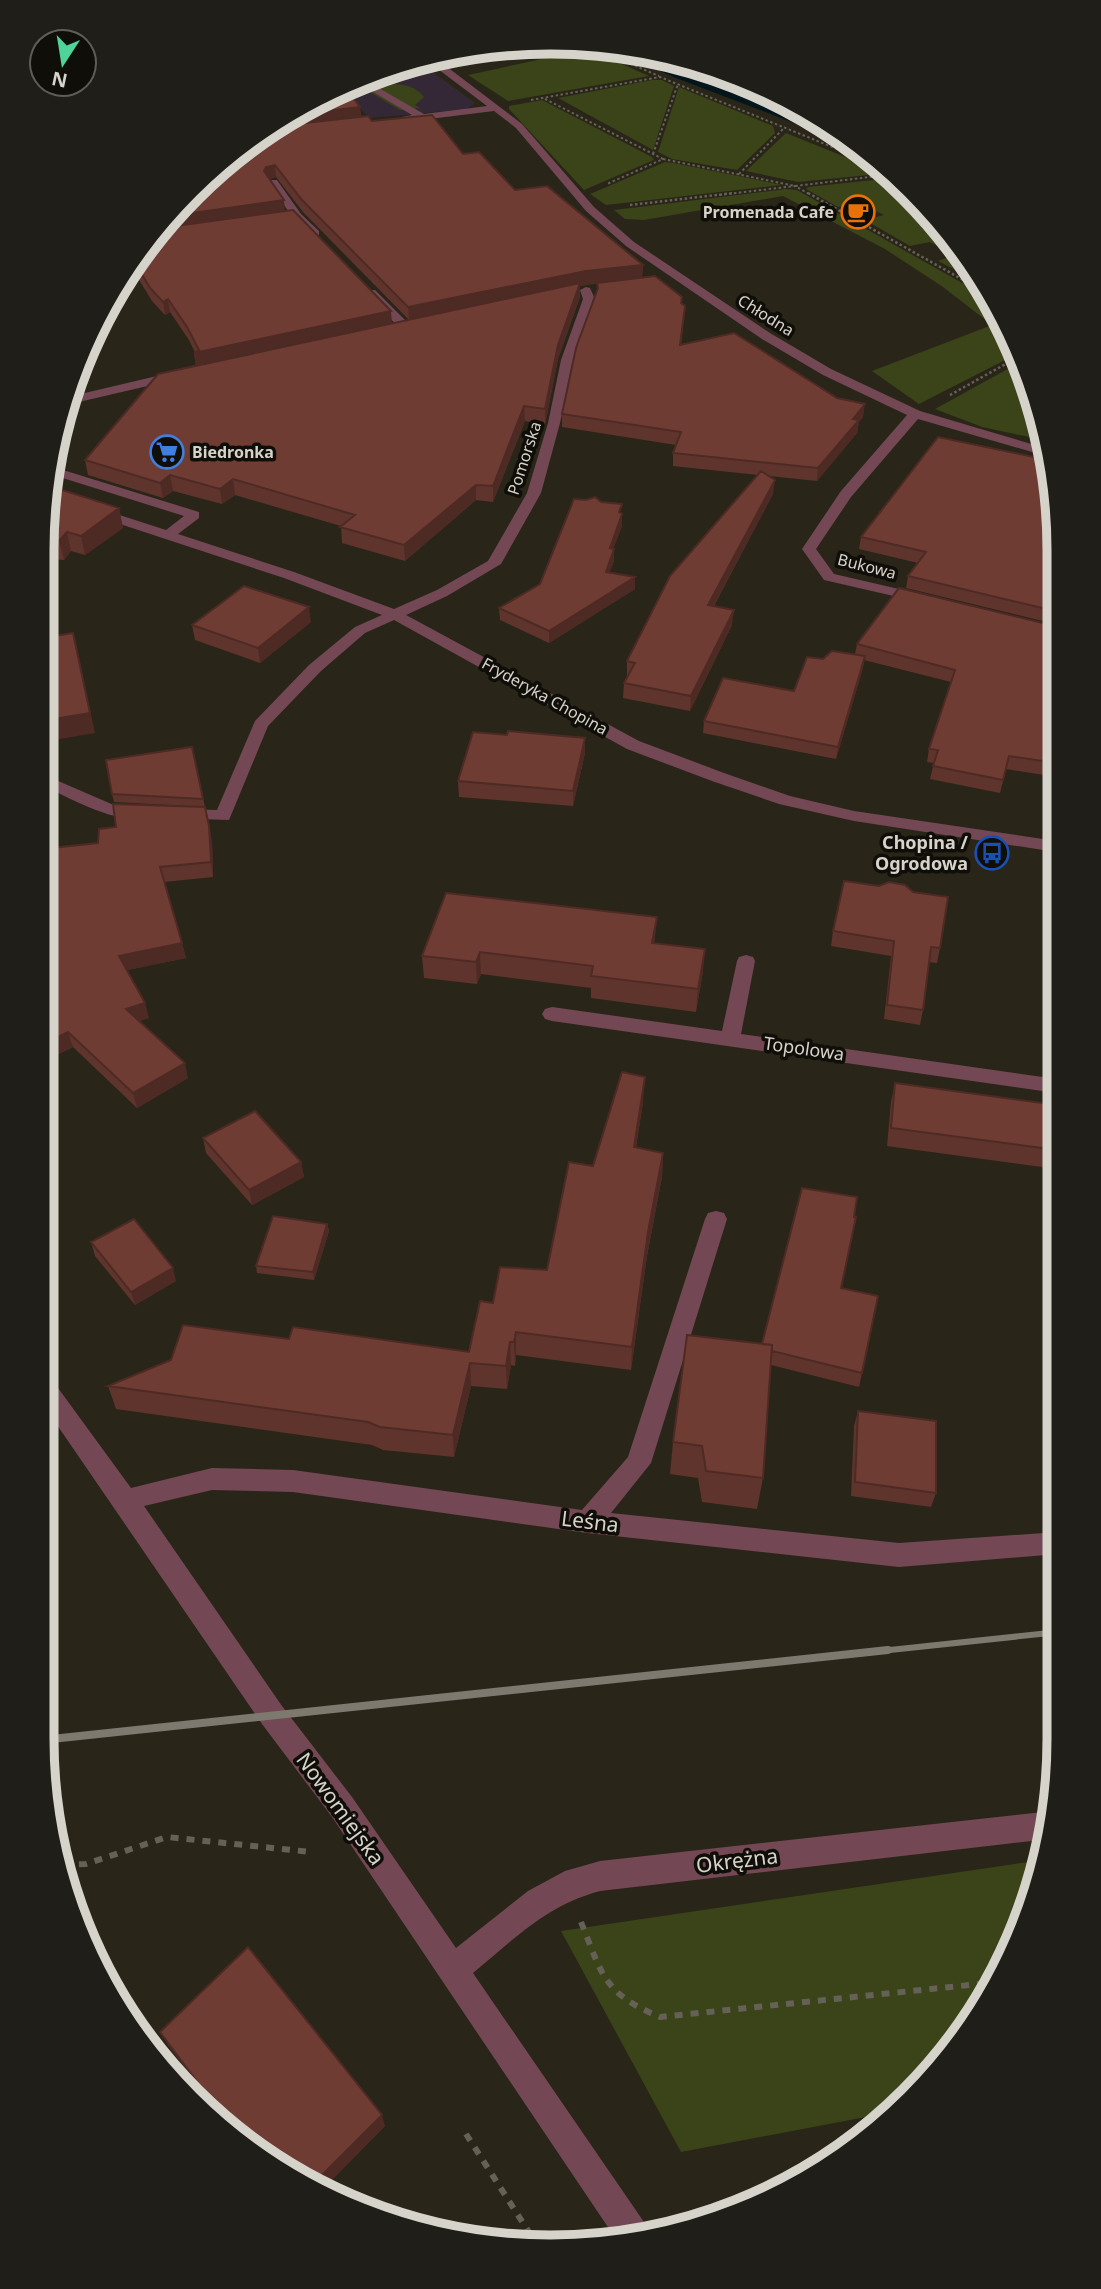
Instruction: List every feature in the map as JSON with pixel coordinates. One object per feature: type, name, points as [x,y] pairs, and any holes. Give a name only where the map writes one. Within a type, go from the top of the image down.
[{"type":"street","points":[[441,67],[497,108]]},
{"type":"street","points":[[372,88],[422,117]]},
{"type":"street","points":[[397,120],[497,108]]},
{"type":"street","name":"Chłodna","points":[[497,108],[519,126],[590,209],[630,244],[766,336],[827,372],[915,414],[1036,449]]},
{"type":"street","points":[[273,182],[298,216],[326,245]]},
{"type":"street","points":[[284,218],[298,216]]},
{"type":"street","points":[[657,283],[678,279]]},
{"type":"street","points":[[363,284],[406,328]]},
{"type":"street","name":"Pomorska","points":[[54,784],[113,811],[223,816],[261,724],[278,704],[360,630],[442,593],[494,564],[534,494],[554,423],[567,359],[589,299],[586,290]]},
{"type":"street","points":[[393,331],[420,325]]},
{"type":"street","points":[[79,399],[195,371]]},
{"type":"street","name":"Bukowa","points":[[915,414],[846,494],[809,549],[829,577],[939,603]]},
{"type":"street","points":[[60,473],[194,515],[167,536]]},
{"type":"street","name":"Fryderyka Chopina","points":[[57,499],[289,575],[394,614],[634,745],[718,777],[785,800],[855,816],[1047,846]]},
{"type":"street","points":[[730,1038],[746,961]]},
{"type":"street","name":"Topolowa","points":[[552,1014],[1047,1085]]},
{"type":"street","points":[[587,1522],[639,1463],[716,1219]]},
{"type":"street","name":"Nowomiejska","points":[[54,1401],[272,1715],[342,1807],[628,2229]]},
{"type":"street","name":"Leśna","points":[[125,1500],[212,1479],[293,1481],[587,1522],[899,1555],[1047,1544]]},
{"type":"street","name":"Okrężna","points":[[452,1970],[538,1901],[565,1886],[600,1876],[1039,1826]]},
{"type":"path","points":[[618,58],[850,155]]},
{"type":"path","points":[[660,77],[544,98],[663,159],[795,186],[967,281]]},
{"type":"path","points":[[653,154],[678,84]]},
{"type":"path","points":[[739,174],[784,128]]},
{"type":"path","points":[[607,184],[663,159]]},
{"type":"path","points":[[619,206],[877,176]]},
{"type":"path","points":[[948,396],[1009,362]]},
{"type":"path","points":[[70,1865],[86,1864],[167,1836],[311,1853]]},
{"type":"path","points":[[565,1886],[606,1980],[630,2004],[660,2017],[982,1984]]},
{"type":"path","points":[[466,2134],[530,2234]]},
{"type":"shaded area","points":[[642,63],[679,71],[740,92],[770,105],[815,131]]},
{"type":"shaded area","points":[[429,69],[475,103],[467,109],[370,118],[357,105],[323,109],[361,92]]},
{"type":"green space","points":[[563,54],[607,57],[649,76],[508,101],[468,75]]},
{"type":"green space","points":[[662,80],[674,86],[653,150],[558,98]]},
{"type":"green space","points":[[385,83],[405,85],[419,91],[424,97],[415,105],[420,108],[400,110],[366,90]]},
{"type":"green space","points":[[679,87],[773,126],[775,133],[737,170],[672,159],[658,152]]},
{"type":"green space","points":[[542,100],[654,160],[584,190],[509,109],[509,106]]},
{"type":"green space","points":[[786,133],[861,163],[869,169],[869,175],[798,182],[746,171]]},
{"type":"green space","points":[[665,162],[782,185],[606,205],[590,194]]},
{"type":"green space","points":[[873,180],[883,182],[924,223],[946,251],[930,242],[910,246],[865,220],[884,215],[859,203],[838,207],[806,189]]},
{"type":"green space","points":[[786,189],[797,190],[971,288],[996,331],[1008,359],[919,404],[872,371],[992,325],[943,287],[885,249],[783,196],[644,220],[625,219],[614,210]]},
{"type":"green space","points":[[950,257],[962,274],[938,261]]},
{"type":"green space","points":[[1011,367],[1033,438],[982,427],[935,409]]},
{"type":"green space","points":[[1031,1862],[1009,1928],[980,1987],[924,2066],[878,2112],[874,2115],[681,2152],[561,1931]]},
{"type":"building","points":[[352,96],[360,107],[319,112]]},
{"type":"building","points":[[432,115],[463,154],[479,152],[515,190],[547,186],[643,265],[586,271],[408,307],[302,200],[275,165],[266,167],[264,171],[284,200],[186,214],[223,177],[298,124],[368,116],[372,121]]},
{"type":"building","points":[[293,210],[391,311],[194,353],[199,350],[187,327],[168,299],[163,302],[140,272],[174,226]]},
{"type":"building","points":[[655,276],[682,297],[681,303],[685,306],[680,345],[734,333],[837,398],[865,404],[853,419],[859,420],[818,468],[673,453],[681,432],[562,414],[576,348],[598,288],[597,283]]},
{"type":"building","points":[[580,283],[558,345],[545,409],[524,406],[493,486],[476,485],[404,545],[340,527],[355,515],[233,479],[220,489],[170,475],[160,483],[85,460],[158,374]]},
{"type":"building","points":[[938,437],[1038,458],[1046,518],[1047,609],[908,576],[926,552],[861,537]]},
{"type":"building","points":[[761,471],[775,480],[708,605],[734,610],[691,696],[624,683],[635,663],[627,661],[670,576]]},
{"type":"building","points":[[58,489],[119,508],[81,536],[67,532],[59,541],[54,540]]},
{"type":"building","points":[[595,497],[601,502],[622,504],[619,512],[622,514],[610,548],[614,549],[606,572],[635,577],[549,631],[499,608],[540,584],[574,499],[586,500]]},
{"type":"building","points":[[244,586],[309,607],[258,648],[192,625]]},
{"type":"building","points":[[899,588],[1047,624],[1047,762],[1009,756],[1003,780],[933,766],[938,750],[929,749],[955,670],[857,644]]},
{"type":"building","points":[[73,633],[90,713],[54,719],[54,636]]},
{"type":"building","points":[[832,651],[865,656],[838,747],[704,721],[723,678],[794,691],[807,657],[823,659]]},
{"type":"building","points":[[508,731],[585,738],[573,791],[458,781],[473,732],[507,735]]},
{"type":"building","points":[[192,747],[203,799],[112,794],[106,760]]},
{"type":"building","points":[[113,804],[205,807],[209,826],[211,862],[160,867],[182,943],[119,956],[145,1003],[126,1009],[185,1063],[133,1093],[68,1032],[54,1039],[54,848],[98,843],[99,829],[116,827]]},
{"type":"building","points":[[844,881],[879,886],[889,882],[905,885],[913,892],[948,897],[940,948],[931,947],[923,1010],[887,1005],[894,941],[833,931]]},
{"type":"building","points":[[446,893],[657,917],[652,943],[705,949],[698,989],[591,976],[593,966],[480,952],[476,962],[422,956]]},
{"type":"building","points":[[622,1072],[645,1077],[634,1147],[663,1153],[648,1232],[632,1347],[516,1332],[514,1342],[510,1342],[506,1366],[470,1363],[453,1435],[380,1427],[368,1422],[108,1386],[171,1360],[183,1325],[289,1339],[293,1327],[469,1352],[480,1301],[493,1303],[500,1267],[547,1270],[569,1162],[593,1166]]},
{"type":"building","points":[[895,1083],[1047,1104],[1047,1149],[891,1128]]},
{"type":"building","points":[[255,1111],[301,1162],[249,1190],[203,1138]]},
{"type":"building","points":[[802,1188],[857,1197],[856,1217],[841,1288],[878,1296],[862,1373],[772,1351],[772,1345],[762,1344]]},
{"type":"building","points":[[273,1216],[327,1224],[313,1272],[256,1266]]},
{"type":"building","points":[[134,1219],[173,1268],[131,1292],[91,1242]]},
{"type":"building","points":[[687,1335],[772,1345],[763,1478],[706,1471],[702,1446],[673,1442]]},
{"type":"building","points":[[858,1411],[936,1421],[936,1493],[855,1482]]},
{"type":"building","points":[[248,1947],[382,2115],[319,2178],[275,2151],[223,2112],[209,2098],[160,2032]]},
{"type":"railway","points":[[871,1652],[1047,1633]]},
{"type":"railway","points":[[54,1739],[888,1650]]},
{"type":"place","name":"Promenada Cafe","points":[[858,212]]},
{"type":"place","name":"Biedronka","points":[[167,452]]},
{"type":"place","name":"Chopina / Ogrodowa","points":[[992,853]]}]
